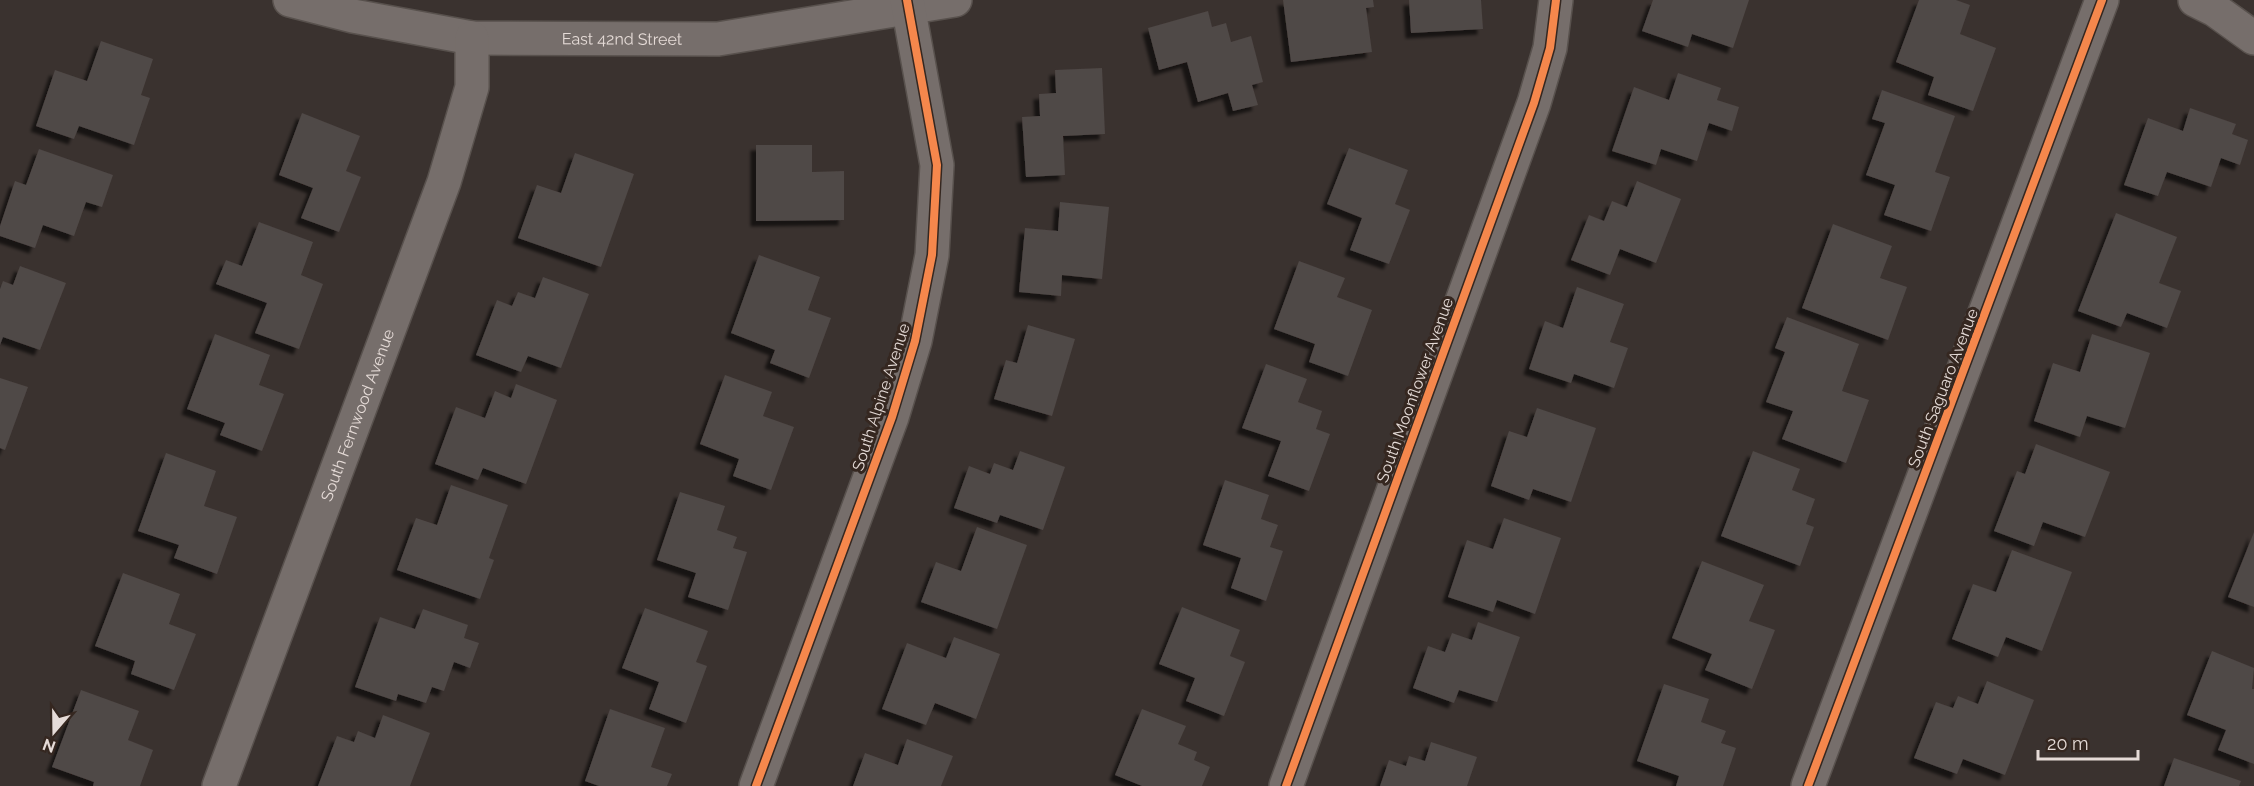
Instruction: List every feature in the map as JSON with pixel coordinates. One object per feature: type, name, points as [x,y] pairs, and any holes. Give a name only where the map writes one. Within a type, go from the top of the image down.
[{"type":"street","name":"East 42nd Street","points":[[290,0],[353,16],[472,38],[718,39],[908,5],[954,0]]},
{"type":"street","name":"South Moonflower Avenue","points":[[1286,786],[1534,103],[1550,48],[1556,0]]},
{"type":"street","name":"South Saguaro Avenue","points":[[1808,786],[2102,0]]},
{"type":"street","points":[[2195,0],[2215,10],[2254,38]]},
{"type":"street","name":"South Alpine Avenue","points":[[756,786],[892,417],[915,341],[932,255],[937,165],[908,5]]},
{"type":"street","name":"South Fernwood Avenue","points":[[219,786],[444,182],[472,87],[472,38]]},
{"type":"building","points":[[1283,0],[1373,0],[1374,7],[1366,8],[1372,52],[1291,62]]},
{"type":"building","points":[[1409,0],[1481,0],[1483,29],[1411,33]]},
{"type":"building","points":[[1653,0],[1749,0],[1733,48],[1692,34],[1688,47],[1642,31]]},
{"type":"building","points":[[1919,0],[1956,0],[1970,5],[1960,34],[1996,48],[1973,111],[1928,95],[1934,77],[1896,62]]},
{"type":"building","points":[[1208,11],[1212,27],[1226,23],[1231,42],[1251,36],[1263,82],[1252,85],[1258,105],[1233,111],[1228,93],[1198,102],[1187,62],[1159,70],[1148,28]]},
{"type":"building","points":[[101,41],[153,59],[141,95],[150,98],[134,145],[79,126],[74,139],[36,126],[55,70],[87,81]]},
{"type":"building","points":[[1102,68],[1105,134],[1063,136],[1065,175],[1026,177],[1022,117],[1040,116],[1039,94],[1056,93],[1055,70]]},
{"type":"building","points":[[1678,73],[1721,88],[1717,100],[1739,107],[1732,131],[1709,123],[1697,161],[1661,149],[1656,165],[1612,151],[1634,87],[1669,100]]},
{"type":"building","points":[[1882,90],[1955,116],[1935,172],[1950,177],[1931,231],[1884,215],[1895,185],[1866,175],[1885,123],[1872,119]]},
{"type":"building","points":[[2190,108],[2236,124],[2232,134],[2248,140],[2240,165],[2221,158],[2211,187],[2167,172],[2158,196],[2124,185],[2148,118],[2183,131]]},
{"type":"building","points":[[302,113],[360,136],[346,171],[361,177],[339,232],[301,218],[313,188],[279,175]]},
{"type":"building","points":[[756,145],[812,145],[812,172],[844,171],[844,220],[756,221]]},
{"type":"building","points":[[1349,148],[1408,170],[1395,204],[1410,210],[1389,264],[1350,250],[1362,218],[1327,204]]},
{"type":"building","points":[[39,149],[113,175],[102,207],[86,202],[74,236],[43,225],[35,248],[0,236],[0,226],[15,181],[26,185]]},
{"type":"building","points":[[575,153],[634,174],[601,267],[518,238],[537,185],[561,193]]},
{"type":"building","points":[[1637,181],[1681,199],[1656,263],[1620,249],[1610,275],[1571,260],[1589,215],[1604,221],[1612,201],[1627,207]]},
{"type":"building","points":[[1060,202],[1109,207],[1102,279],[1062,275],[1061,296],[1019,292],[1025,228],[1058,231]]},
{"type":"building","points":[[2116,213],[2177,237],[2159,283],[2181,291],[2167,328],[2127,313],[2121,327],[2078,311]]},
{"type":"building","points":[[259,222],[313,242],[301,275],[323,284],[299,349],[255,333],[267,303],[216,284],[226,260],[242,266]]},
{"type":"building","points":[[1833,224],[1892,246],[1880,278],[1907,287],[1888,340],[1802,308]]},
{"type":"building","points":[[759,255],[820,277],[808,310],[831,318],[809,378],[770,363],[775,350],[731,333]]},
{"type":"building","points":[[1299,261],[1345,278],[1337,297],[1372,310],[1348,376],[1309,362],[1315,344],[1274,329]]},
{"type":"building","points":[[20,266],[66,283],[40,350],[3,337],[0,345],[0,289],[3,281],[13,285]]},
{"type":"building","points":[[543,277],[589,294],[561,368],[528,356],[521,372],[476,355],[497,300],[512,306],[518,292],[535,298]]},
{"type":"building","points":[[1577,287],[1624,304],[1610,342],[1628,348],[1614,388],[1574,374],[1571,383],[1529,369],[1545,321],[1563,328]]},
{"type":"building","points":[[1787,317],[1859,344],[1842,391],[1869,400],[1846,463],[1782,439],[1793,411],[1766,402],[1785,352],[1775,348]]},
{"type":"building","points":[[1028,325],[1075,339],[1052,416],[994,399],[1006,360],[1017,363]]},
{"type":"building","points":[[215,334],[270,355],[259,385],[284,394],[262,451],[220,435],[225,423],[187,409]]},
{"type":"building","points":[[2092,334],[2150,353],[2125,428],[2087,416],[2080,437],[2034,421],[2053,363],[2080,372]]},
{"type":"building","points":[[1266,364],[1307,379],[1298,402],[1322,411],[1316,429],[1330,434],[1309,491],[1268,476],[1281,441],[1242,428]]},
{"type":"building","points":[[725,375],[772,392],[763,416],[794,427],[771,490],[733,476],[739,459],[700,444]]},
{"type":"building","points":[[0,378],[28,387],[5,450],[0,448]]},
{"type":"building","points":[[516,384],[557,400],[526,484],[483,468],[478,480],[435,464],[456,407],[485,418],[495,391],[511,398]]},
{"type":"building","points":[[1537,408],[1596,428],[1571,502],[1533,489],[1529,500],[1491,486],[1509,431],[1527,437]]},
{"type":"building","points":[[2036,444],[2110,472],[2085,537],[2043,522],[2034,546],[1994,531],[2017,471],[2025,474]]},
{"type":"building","points":[[1020,451],[1065,467],[1043,530],[1000,515],[997,523],[954,508],[969,466],[990,474],[994,463],[1013,470]]},
{"type":"building","points":[[1753,451],[1800,469],[1792,490],[1815,499],[1806,524],[1814,527],[1800,566],[1721,536]]},
{"type":"building","points":[[166,453],[216,471],[204,506],[237,517],[217,574],[174,558],[179,545],[138,531]]},
{"type":"building","points":[[1225,480],[1269,495],[1261,519],[1278,525],[1270,547],[1283,551],[1266,601],[1231,588],[1241,558],[1203,545]]},
{"type":"building","points":[[451,485],[508,505],[489,558],[494,560],[480,599],[397,570],[416,518],[437,525]]},
{"type":"building","points":[[680,492],[725,506],[717,530],[737,537],[733,548],[747,552],[728,610],[688,597],[696,573],[657,560]]},
{"type":"building","points":[[1504,518],[1561,538],[1535,614],[1497,600],[1493,612],[1448,597],[1467,540],[1493,549]]},
{"type":"building","points":[[977,527],[1027,545],[997,629],[921,602],[936,562],[961,571]]},
{"type":"building","points":[[2254,532],[2254,607],[2228,597]]},
{"type":"building","points":[[2012,550],[2072,572],[2042,651],[2006,637],[1998,657],[1952,639],[1973,584],[1996,592]]},
{"type":"building","points":[[1702,561],[1764,585],[1749,621],[1775,630],[1752,689],[1705,670],[1712,654],[1672,638]]},
{"type":"building","points":[[123,573],[180,594],[169,624],[196,634],[174,690],[131,674],[135,661],[95,646]]},
{"type":"building","points":[[1182,607],[1240,630],[1230,656],[1245,662],[1224,716],[1186,701],[1195,678],[1159,664]]},
{"type":"building","points":[[645,608],[708,631],[696,662],[707,666],[686,723],[649,709],[659,682],[622,668]]},
{"type":"building","points":[[423,609],[468,625],[464,638],[479,643],[470,668],[454,662],[444,691],[432,687],[426,703],[398,694],[396,701],[355,687],[380,617],[415,629]]},
{"type":"building","points":[[1478,622],[1520,637],[1497,702],[1459,690],[1454,703],[1413,688],[1428,646],[1445,652],[1452,633],[1472,640]]},
{"type":"building","points":[[954,637],[1000,654],[976,719],[935,703],[926,725],[882,709],[907,643],[946,658]]},
{"type":"building","points":[[2212,651],[2254,668],[2252,689],[2254,689],[2254,764],[2218,750],[2226,730],[2187,715]]},
{"type":"building","points":[[1987,681],[2034,700],[2005,775],[1963,759],[1957,774],[1914,758],[1936,702],[1953,708],[1958,696],[1978,704]]},
{"type":"building","points":[[1664,684],[1709,699],[1701,722],[1726,731],[1721,743],[1736,748],[1723,786],[1676,786],[1679,776],[1637,761]]},
{"type":"building","points":[[81,690],[139,711],[128,740],[153,750],[140,786],[93,786],[94,782],[52,767]]},
{"type":"building","points":[[610,709],[665,728],[651,767],[672,774],[667,786],[599,786],[585,781]]},
{"type":"building","points":[[1142,709],[1186,726],[1178,744],[1197,752],[1194,760],[1210,767],[1202,786],[1142,786],[1115,775]]},
{"type":"building","points":[[383,715],[430,733],[410,786],[318,786],[337,736],[354,742],[358,731],[375,738]]},
{"type":"building","points":[[907,739],[953,756],[941,786],[853,786],[865,753],[898,765]]},
{"type":"building","points":[[1431,742],[1477,757],[1467,786],[1380,786],[1389,760],[1406,766],[1409,756],[1425,761]]},
{"type":"building","points":[[2174,758],[2241,781],[2239,786],[2164,786]]},
{"type":"cycle path","points":[[756,786],[892,417],[915,341],[932,255],[937,165],[907,0]]},
{"type":"cycle path","points":[[1286,786],[1534,103],[1550,48],[1556,0]]},
{"type":"cycle path","points":[[1808,786],[2102,0]]}]
